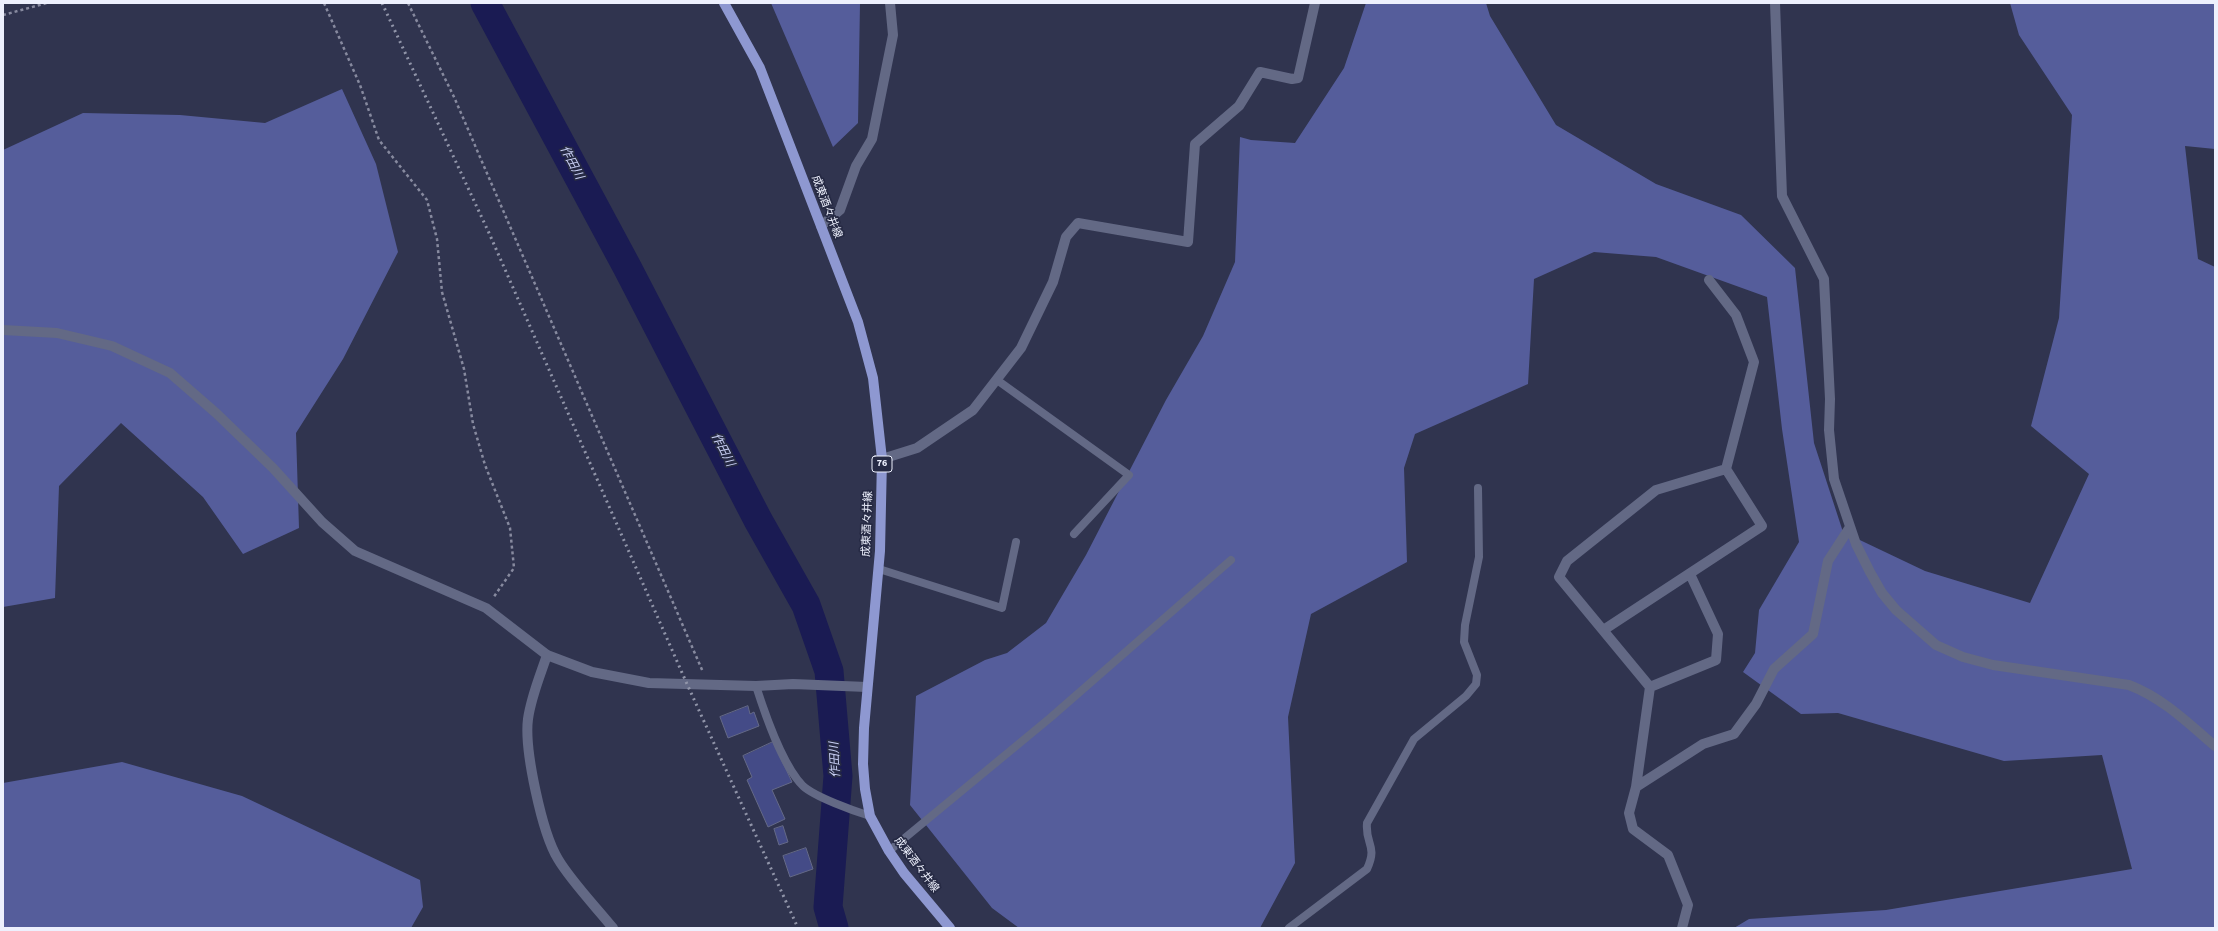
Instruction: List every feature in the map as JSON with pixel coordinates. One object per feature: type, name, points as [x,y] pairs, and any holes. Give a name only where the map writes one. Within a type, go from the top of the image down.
[{"type":"main road","name":"成東酒々井線","points":[[724,3],[760,68],[858,322],[874,378],[882,458],[879,569],[867,687],[863,764],[864,789],[870,816],[889,851],[904,873],[950,928]]},
{"type":"street","points":[[821,226],[840,210],[856,166],[872,139],[892,35],[890,3]]},
{"type":"street","points":[[882,458],[917,448],[973,410],[1022,348],[1053,282],[1066,237],[1078,223],[1188,242],[1195,144],[1239,106],[1260,72],[1292,79],[1298,78],[1315,3]]},
{"type":"street","points":[[1775,3],[1782,196],[1824,278],[1830,399],[1829,430],[1834,479],[1856,544],[1882,593],[1914,628],[1936,645],[1963,657],[1993,664],[2129,685],[2148,692],[2168,706],[2215,746]]},
{"type":"street","points":[[1605,629],[1762,526],[1726,469],[1754,362],[1736,316],[1709,280]]},
{"type":"street","points":[[3,330],[19,329],[57,333],[112,346],[170,373],[216,413],[272,468],[322,522],[355,551],[486,608],[547,655],[592,672],[649,683],[756,686],[793,684],[867,687]]},
{"type":"street","points":[[1682,928],[1688,905],[1668,855],[1633,829],[1629,813],[1636,787],[1650,686],[1605,629],[1559,577],[1566,561],[1656,490],[1726,469]]},
{"type":"street","points":[[1636,787],[1703,744],[1734,734],[1756,704],[1774,669],[1813,634],[1828,561],[1850,527]]},
{"type":"street","points":[[1650,686],[1716,660],[1718,634],[1690,574]]},
{"type":"street","points":[[547,655],[536,686],[528,720],[531,760],[542,821],[557,858],[613,928]]},
{"type":"lane","points":[[997,380],[1128,475],[1074,534]]},
{"type":"lane","points":[[1289,928],[1367,869],[1373,857],[1372,846],[1366,833],[1366,823],[1414,739],[1466,696],[1476,684],[1477,676],[1464,642],[1465,625],[1479,557],[1478,488]]},
{"type":"lane","points":[[879,569],[1002,608],[1016,542]]},
{"type":"lane","points":[[889,851],[1050,718],[1231,560]]},
{"type":"lane","points":[[756,686],[770,726],[794,775],[804,787],[847,808],[870,816]]},
{"type":"path","points":[[3,15],[47,3]]},
{"type":"path","points":[[324,3],[360,85],[379,140],[427,200],[437,239],[442,292],[464,369],[473,424],[485,465],[510,528],[514,550],[514,568],[486,608]]},
{"type":"path","points":[[408,3],[454,97],[708,684]]},
{"type":"shaded area","points":[[771,3],[860,3],[858,123],[833,147]]},
{"type":"shaded area","points":[[1366,3],[1486,3],[1490,16],[1556,125],[1656,184],[1741,215],[1795,268],[1814,443],[1843,532],[1925,571],[2030,603],[2089,474],[2031,426],[2059,318],[2072,115],[2019,35],[2010,3],[2215,3],[2215,149],[2185,146],[2198,259],[2215,267],[2215,928],[1734,928],[1749,919],[1886,910],[2132,869],[2102,755],[2004,761],[1838,713],[1801,714],[1743,672],[1755,653],[1759,610],[1799,542],[1782,429],[1767,297],[1656,257],[1594,252],[1534,279],[1528,384],[1415,434],[1404,468],[1407,562],[1311,614],[1288,717],[1295,863],[1260,928],[1019,928],[992,908],[910,805],[916,696],[985,660],[1007,653],[1046,623],[1086,555],[1166,400],[1203,336],[1235,262],[1240,137],[1251,140],[1295,143],[1344,68]]},
{"type":"shaded area","points":[[342,89],[376,164],[398,252],[343,359],[296,433],[299,528],[243,554],[203,497],[121,423],[59,486],[55,598],[3,607],[3,150],[83,113],[180,115],[265,123]]},
{"type":"shaded area","points":[[122,762],[242,796],[420,880],[423,907],[411,928],[3,928],[3,783]]},
{"type":"building","points":[[748,706],[750,714],[754,712],[759,726],[728,738],[720,717]]},
{"type":"building","points":[[773,742],[792,782],[772,790],[785,819],[768,827],[747,780],[752,777],[743,756]]},
{"type":"building","points":[[783,826],[788,842],[779,845],[774,829]]},
{"type":"building","points":[[806,848],[813,869],[790,877],[783,856]]},
{"type":"waterway","name":"作田川","points":[[485,3],[627,267],[758,520],[806,605],[829,671],[838,776],[828,907],[834,928]]},
{"type":"railway","points":[[382,3],[489,233],[687,684],[798,928]]}]
